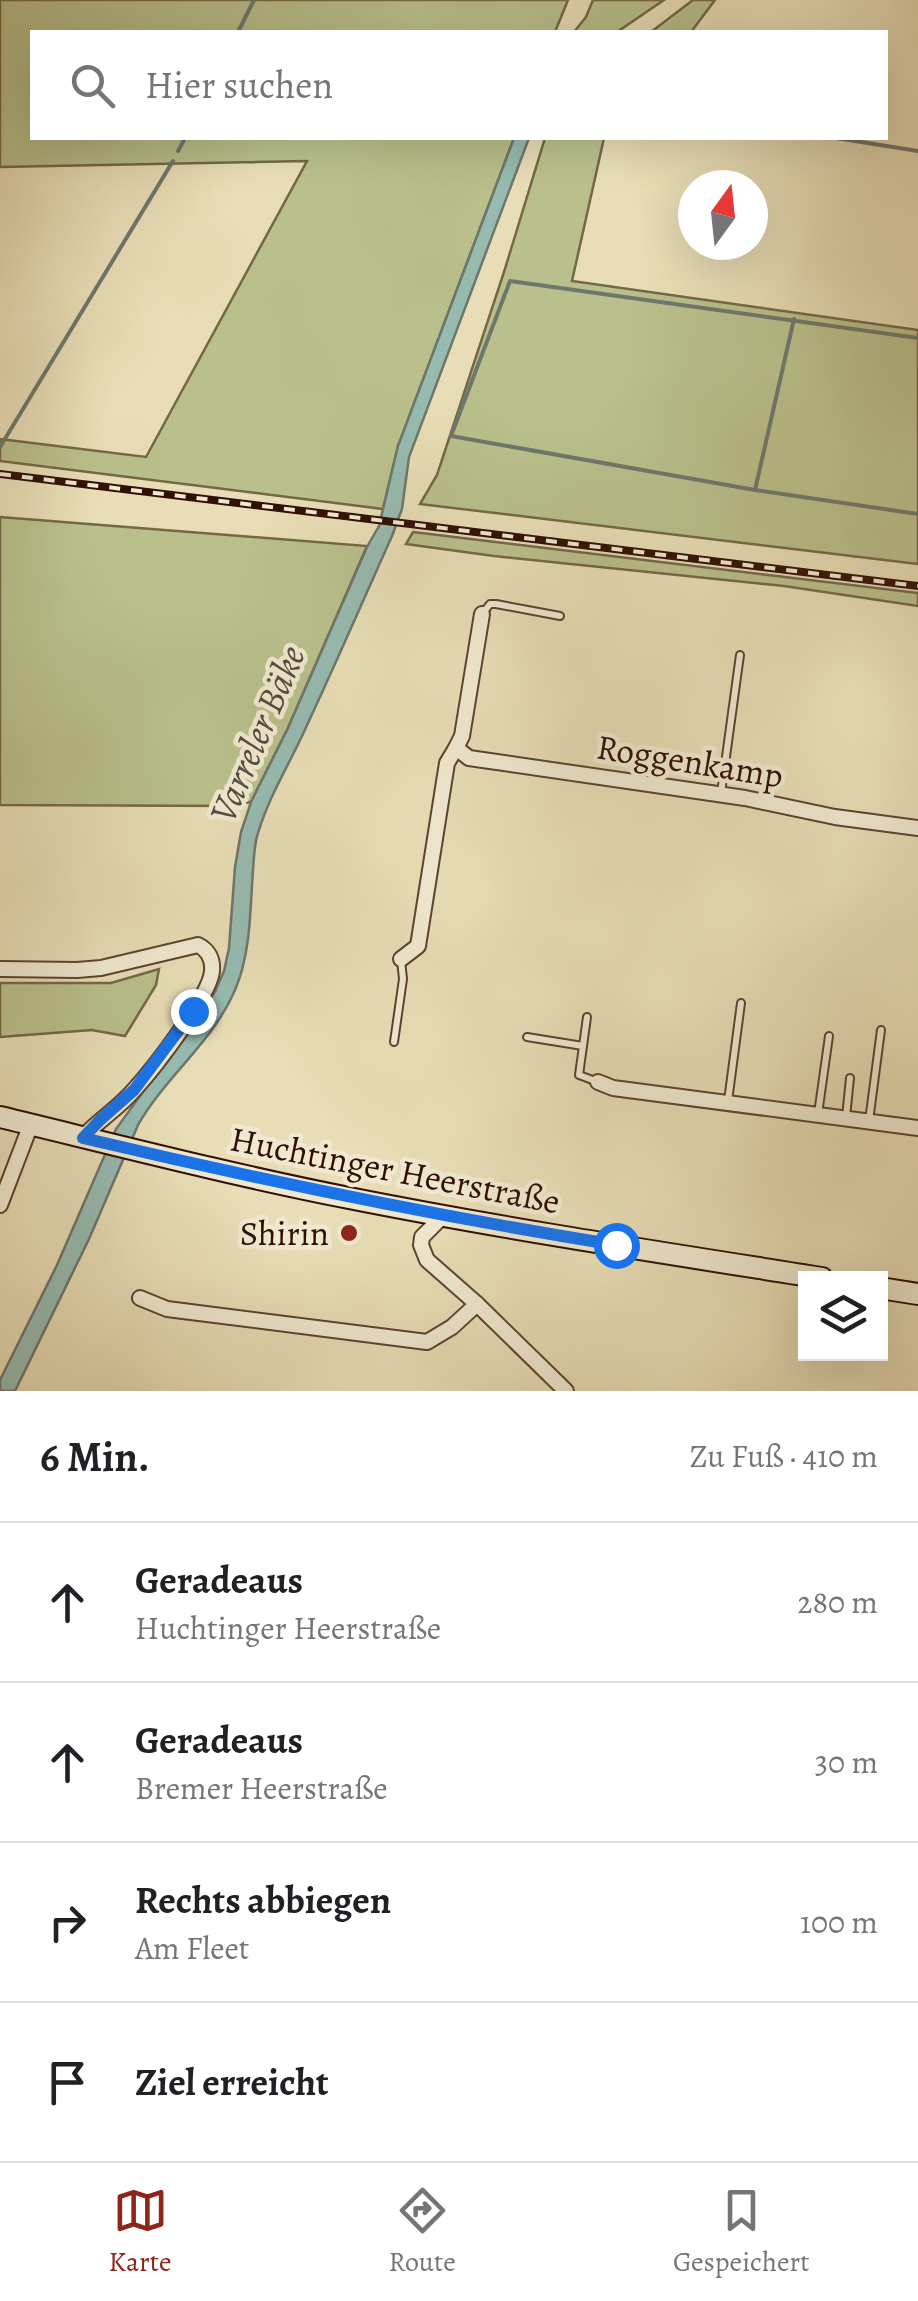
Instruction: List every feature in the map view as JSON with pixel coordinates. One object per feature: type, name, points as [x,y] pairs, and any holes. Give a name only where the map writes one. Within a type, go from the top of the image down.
[{"type":"main road","name":"Huchtinger Heerstraße","points":[[0,1117],[329,1194],[798,1274]]},
{"type":"main road","points":[[888,1289],[918,1294]]},
{"type":"street","points":[[401,959],[418,946],[447,763],[462,736],[482,614]]},
{"type":"street","name":"Roggenkamp","points":[[456,748],[469,758],[918,828]]},
{"type":"street","points":[[0,969],[101,968],[198,945],[206,949],[211,959],[208,986],[162,1054],[134,1090],[83,1138]]},
{"type":"street","points":[[598,1082],[614,1088],[918,1128]]},
{"type":"street","points":[[0,1205],[31,1124]]},
{"type":"street","points":[[444,1216],[422,1237],[426,1260],[566,1391]]},
{"type":"street","points":[[140,1298],[168,1308],[427,1342],[452,1327],[477,1304]]},
{"type":"lane","points":[[482,614],[490,604],[496,604],[560,616]]},
{"type":"lane","points":[[720,795],[740,655]]},
{"type":"lane","points":[[394,1042],[403,979],[401,959]]},
{"type":"lane","points":[[728,1103],[741,1003]]},
{"type":"lane","points":[[587,1017],[578,1075],[598,1082]]},
{"type":"lane","points":[[869,1122],[880,1030]]},
{"type":"lane","points":[[818,1115],[829,1036]]},
{"type":"lane","points":[[526,1037],[583,1046]]},
{"type":"lane","points":[[846,1119],[850,1078]]},
{"type":"green space","points":[[0,0],[568,0],[556,30],[30,30],[30,140],[513,140],[398,446],[383,509],[0,461],[0,439],[146,457],[307,161],[0,167]]},
{"type":"green space","points":[[593,0],[664,0],[620,30],[576,30]]},
{"type":"green space","points":[[693,0],[715,0],[692,30],[654,30]]},
{"type":"green space","points":[[544,140],[604,140],[572,281],[918,330],[918,564],[420,504],[437,475]]},
{"type":"green space","points":[[0,517],[367,546],[288,728],[251,802],[232,806],[0,805]]},
{"type":"green space","points":[[413,532],[918,593],[918,606],[784,586],[406,544]]},
{"type":"green space","points":[[159,969],[156,985],[125,1036],[92,1030],[0,1037],[0,983],[111,983]]},
{"type":"water","points":[[513,140],[528,140],[409,457],[402,509],[392,536],[258,833],[247,946],[235,990],[202,1043],[138,1125],[89,1239],[15,1391],[0,1391],[0,1380],[57,1265],[116,1129],[215,992],[224,971],[241,832],[251,802],[379,526],[398,446]]},
{"type":"waterway","points":[[239,30],[254,0]]},
{"type":"waterway","points":[[178,151],[184,140]]},
{"type":"waterway","points":[[849,140],[918,151]]},
{"type":"waterway","points":[[0,447],[173,161]]},
{"type":"waterway","points":[[918,338],[510,281],[451,436],[755,490],[918,514]]},
{"type":"waterway","points":[[755,490],[794,319]]},
{"type":"railway","points":[[0,474],[918,586]]},
{"type":"place","name":"Shirin","points":[[349,1233]]},
{"type":"route","points":[[193,1011],[134,1090],[83,1138],[344,1197],[616,1245]]},
{"type":"water label","name":"Varreler Bäke","points":[[257,734]]}]
